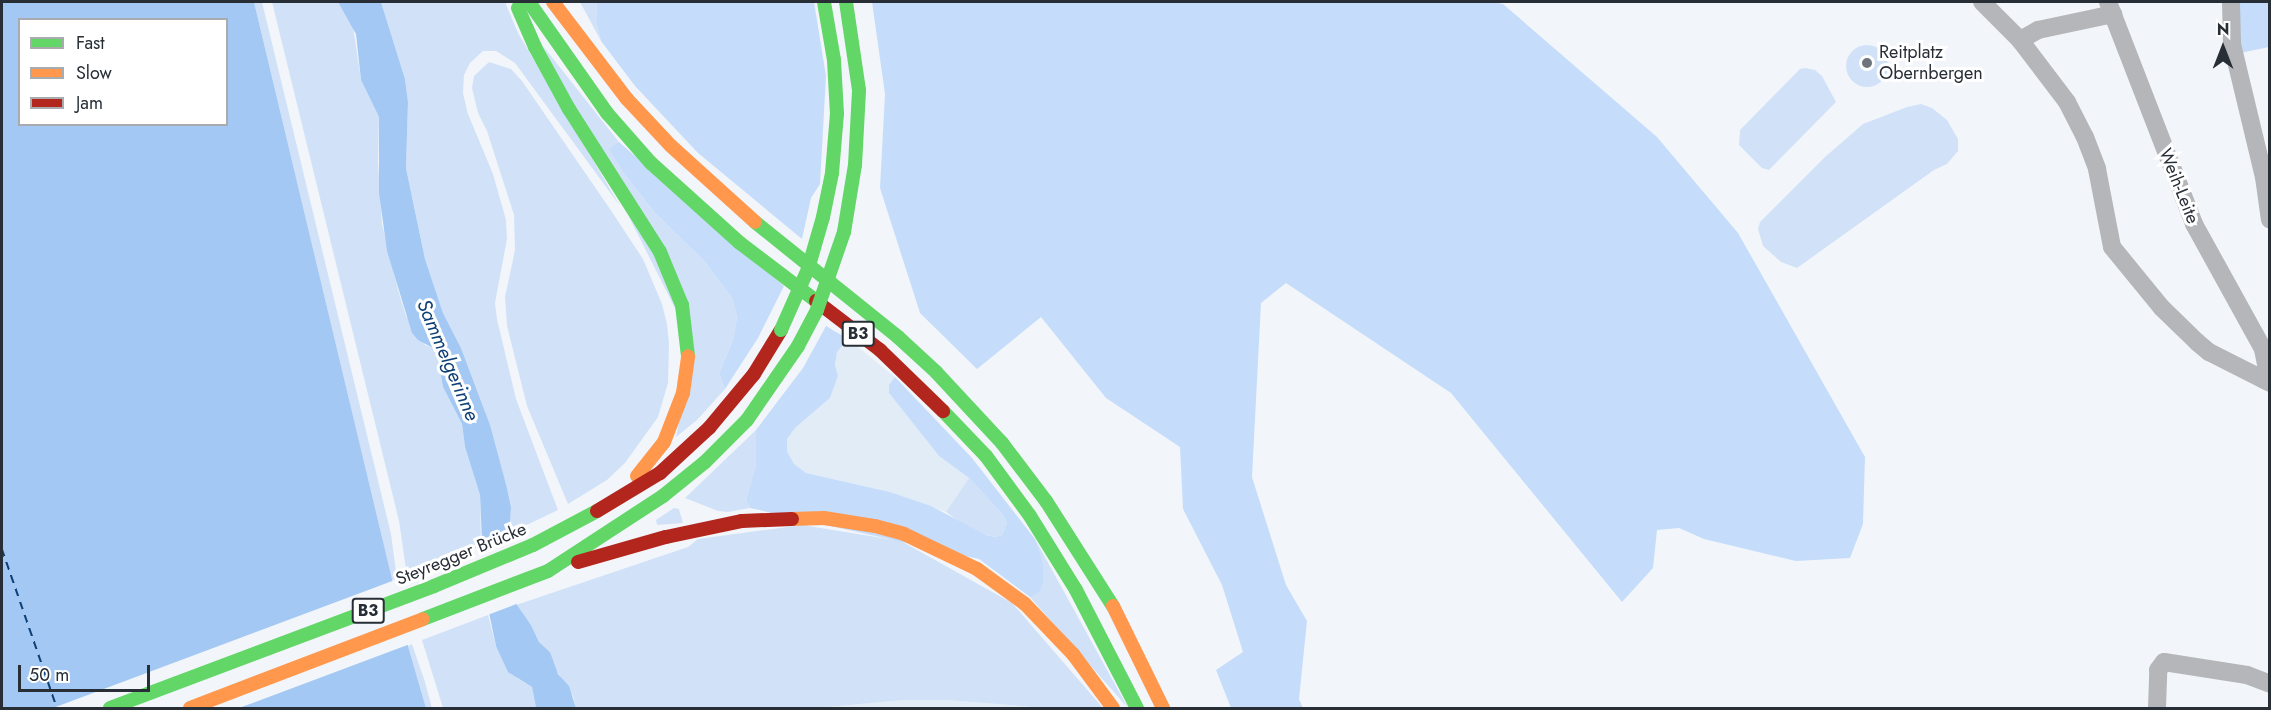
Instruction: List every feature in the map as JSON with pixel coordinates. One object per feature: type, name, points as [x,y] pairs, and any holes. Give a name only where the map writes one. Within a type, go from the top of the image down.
[{"type":"main road","points":[[515,2],[535,47],[569,109],[660,252],[682,305],[688,359],[679,410],[664,442],[619,498]]},
{"type":"main road","name":"B3","points":[[529,2],[606,113],[651,163],[740,243],[880,350],[921,387],[986,456],[1030,516],[1076,590],[1137,708]]},
{"type":"main road","name":"B3","points":[[553,2],[627,99],[711,184],[898,337],[936,372],[1002,443],[1046,501],[1090,568],[1112,605],[1162,708]]},
{"type":"main road","name":"B3","points":[[568,2],[599,63]]},
{"type":"main road","name":"B3","points":[[619,498],[660,473],[709,428],[754,374],[781,330],[808,269],[823,217],[832,173],[837,114],[834,60],[824,2]]},
{"type":"main road","name":"B3","points":[[548,571],[684,481],[726,443],[763,400],[798,346],[824,293],[844,232],[855,165],[859,90],[846,2]]},
{"type":"main road","name":"Steyregger Brücke","points":[[110,708],[471,571],[533,545],[619,498]]},
{"type":"main road","name":"B3","points":[[190,708],[548,571],[714,525],[795,517],[847,521],[904,534],[977,569],[1025,604],[1073,654],[1113,708]]},
{"type":"street","points":[[1982,2],[2020,39]]},
{"type":"street","points":[[2230,2],[2232,44],[2264,177],[2270,220]]},
{"type":"street","name":"Weih-Leite","points":[[2111,8],[2194,224],[2266,346],[2267,382],[2209,352],[2197,342],[2162,308],[2112,247],[2108,235],[2104,196],[2085,137],[2050,76],[2020,39],[2038,30],[2111,8]]},
{"type":"street","points":[[2157,708],[2158,670],[2164,662],[2247,675],[2266,687]]},
{"type":"shaded area","points":[[254,2],[262,2],[391,534],[397,579],[392,580]]},
{"type":"shaded area","points":[[272,2],[338,2],[353,26],[361,80],[379,117],[378,162],[382,224],[398,290],[406,316],[425,345],[433,348],[437,354],[443,387],[462,424],[465,447],[480,495],[481,546],[407,576],[399,521]]},
{"type":"shaded area","points":[[381,2],[505,2],[518,33],[620,206],[515,63],[496,51],[483,51],[470,63],[464,75],[463,93],[468,114],[493,174],[506,220],[507,239],[495,303],[497,319],[516,399],[558,510],[510,533],[511,507],[484,409],[461,348],[443,313],[425,259],[406,168],[408,102],[405,79]]},
{"type":"shaded area","points":[[580,2],[597,2],[596,22],[601,41]]},
{"type":"shaded area","points":[[597,2],[814,2],[826,76],[820,184],[811,198],[802,239],[698,153],[635,86],[601,41],[596,22]]},
{"type":"shaded area","points":[[872,2],[1492,2],[1503,4],[1657,137],[1738,233],[1865,457],[1863,524],[1850,558],[1796,561],[1704,539],[1679,528],[1657,530],[1653,568],[1622,602],[1451,393],[1286,283],[1261,303],[1252,477],[1286,585],[1307,621],[1299,699],[1303,708],[1231,708],[1216,670],[1243,652],[1222,585],[1183,509],[1180,447],[1106,398],[1041,317],[977,369],[920,313],[880,188],[885,94]]},
{"type":"shaded area","points":[[2237,2],[2269,2],[2269,47],[2240,53]]},
{"type":"shaded area","name":"Reitplatz Obernbergen","points":[[1867,45],[1882,51],[1888,66],[1882,81],[1867,87],[1852,81],[1846,66],[1852,51]]},
{"type":"shaded area","points":[[543,46],[619,142],[626,176],[655,213],[705,262],[732,298],[737,317],[733,340],[719,373],[725,389],[697,420],[676,437],[694,346]]},
{"type":"shaded area","points":[[489,62],[511,69],[522,81],[610,209],[643,259],[662,304],[667,324],[668,383],[658,417],[625,463],[607,480],[568,504],[527,406],[507,326],[505,297],[515,250],[514,215],[487,131],[478,113],[472,88],[474,76]]},
{"type":"shaded area","points":[[1800,69],[1815,70],[1822,76],[1836,102],[1769,170],[1762,168],[1739,145],[1740,130]]},
{"type":"shaded area","points":[[1921,104],[1932,108],[1947,120],[1958,139],[1958,151],[1947,164],[1934,170],[1797,268],[1781,262],[1763,246],[1758,229],[1760,222],[1825,157],[1863,124]]},
{"type":"shaded area","points":[[619,142],[784,286],[758,338],[725,389],[719,373],[733,340],[737,317],[732,298],[705,262],[655,213],[626,176],[609,149]]},
{"type":"shaded area","points":[[826,326],[848,339],[837,352],[835,365],[838,376],[830,398],[795,428],[787,439],[787,451],[794,464],[806,473],[890,492],[931,506],[986,535],[995,537],[1002,535],[1007,523],[1003,515],[969,478],[939,456],[889,393],[889,385],[895,377],[972,458],[1035,539],[1043,564],[1043,582],[1040,591],[1030,597],[979,559],[750,508],[746,500],[756,464],[756,430],[803,368]]},
{"type":"shaded area","points":[[848,339],[895,377],[889,393],[939,456],[969,478],[946,512],[890,492],[806,473],[794,464],[787,451],[787,439],[795,428],[830,398],[838,376],[835,365],[837,352]]},
{"type":"shaded area","points":[[756,430],[756,464],[746,500],[750,508],[728,512],[718,511],[685,498]]},
{"type":"shaded area","points":[[969,478],[1003,515],[1007,523],[1002,535],[995,537],[986,535],[967,527],[946,512]]},
{"type":"shaded area","points":[[674,508],[679,509],[683,523],[657,525],[656,520]]},
{"type":"shaded area","points":[[802,525],[901,541],[1012,603],[1103,708],[1044,708],[947,700],[904,700],[818,708],[576,708],[573,696],[553,665],[550,652],[539,642],[531,625],[516,605],[688,547],[698,539]]},
{"type":"shaded area","points":[[1035,539],[1128,708],[1030,597]]},
{"type":"shaded area","points":[[488,615],[496,646],[517,678],[532,687],[536,708],[443,708],[422,640]]},
{"type":"shaded area","points":[[412,644],[432,708],[426,708],[408,646]]},
{"type":"shaded area","points":[[904,700],[947,700],[1044,708],[818,708]]},
{"type":"water","points":[[2,2],[254,2],[408,646],[426,708],[2,708]]},
{"type":"water","name":"Sammelgerinne","points":[[338,2],[381,2],[405,79],[408,102],[406,168],[425,259],[443,313],[461,348],[490,425],[507,488],[511,507],[509,549],[512,592],[539,642],[550,652],[558,674],[569,686],[576,708],[536,708],[532,687],[508,672],[496,646],[484,589],[480,495],[465,447],[462,424],[443,387],[437,354],[433,348],[418,340],[412,333],[387,251],[379,193],[379,117],[361,80],[356,34]]},
{"type":"pier","points":[[513,532],[513,569],[519,603],[485,616],[478,548]]},
{"type":"pier","points":[[395,580],[410,644],[239,708],[53,708]]},
{"type":"ferry route","points":[[2,549],[57,708]]},
{"type":"traffic: fast","points":[[529,2],[607,113],[651,163],[740,243],[816,301]]},
{"type":"traffic: fast","points":[[823,217],[832,173],[837,114],[834,60],[824,2]]},
{"type":"traffic: fast","points":[[844,232],[855,165],[859,90],[846,2]]},
{"type":"traffic: fast","points":[[518,8],[535,47],[569,109],[660,252],[682,305],[688,356]]},
{"type":"traffic: fast","points":[[781,330],[808,269],[823,217]]},
{"type":"traffic: fast","points":[[755,222],[898,337],[936,372],[1002,443],[1046,501],[1113,606]]},
{"type":"traffic: fast","points":[[798,346],[817,310],[844,232]]},
{"type":"traffic: fast","points":[[423,619],[548,571],[663,496],[705,462],[747,420],[798,346]]},
{"type":"traffic: fast","points":[[943,411],[986,456],[1030,516],[1076,590],[1137,708]]},
{"type":"traffic: fast","points":[[110,708],[434,586],[533,545],[597,511]]},
{"type":"traffic: slow","points":[[553,2],[627,99],[671,146],[755,222]]},
{"type":"traffic: slow","points":[[637,476],[664,442],[683,393],[688,356]]},
{"type":"traffic: slow","points":[[792,519],[824,518],[875,526],[904,534],[977,569],[1025,604],[1073,654],[1113,708]]},
{"type":"traffic: slow","points":[[1113,606],[1163,708]]},
{"type":"traffic: slow","points":[[190,708],[423,619]]},
{"type":"traffic: jam","points":[[816,301],[880,350],[943,411]]},
{"type":"traffic: jam","points":[[597,511],[660,473],[709,428],[754,374],[781,330]]},
{"type":"traffic: jam","points":[[578,562],[666,537],[742,521],[792,519]]},
{"type":"place","name":"Reitplatz Obernbergen","points":[[1867,63]]}]
